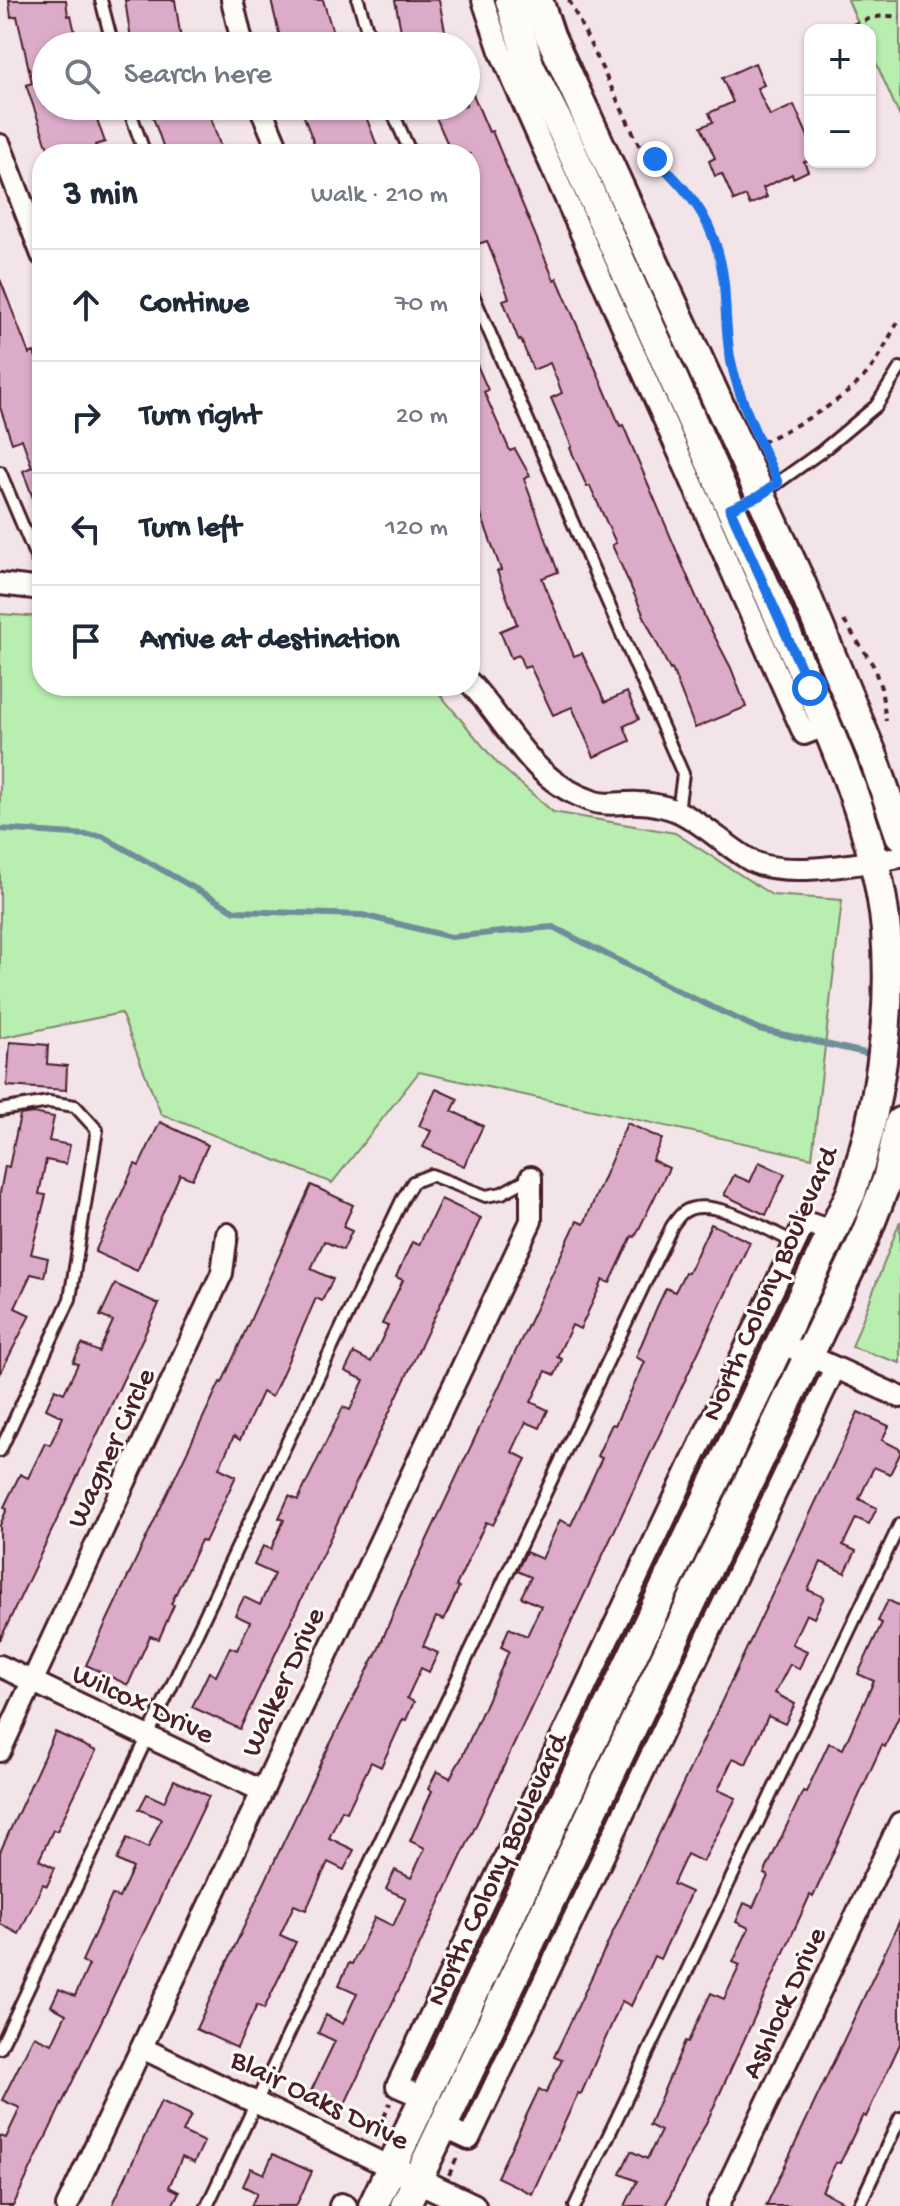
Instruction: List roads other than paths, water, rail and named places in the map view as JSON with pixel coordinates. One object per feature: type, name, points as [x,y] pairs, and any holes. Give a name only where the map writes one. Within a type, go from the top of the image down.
[{"type":"main road","name":"North Colony Boulevard","points":[[373,2206],[834,1232],[865,1151],[889,1001],[886,859],[854,796],[563,132],[530,67],[510,0]]},
{"type":"main road","points":[[538,0],[550,36],[800,581],[873,756],[900,835]]},
{"type":"main road","name":"North Colony Boulevard","points":[[405,2206],[864,1239],[887,1180],[900,1122]]},
{"type":"street","points":[[232,0],[240,32]]},
{"type":"street","points":[[483,0],[500,51],[804,734],[825,726]]},
{"type":"street","points":[[266,120],[276,144]]},
{"type":"street","points":[[0,145],[32,229]]},
{"type":"street","points":[[0,584],[32,588]]},
{"type":"street","points":[[480,694],[529,761],[562,788],[599,804],[639,803],[678,811],[753,862],[765,865],[804,869],[886,859]]},
{"type":"street","name":"Walker Drive","points":[[67,2206],[531,1221],[531,1177]]},
{"type":"street","points":[[425,2098],[397,2086],[795,1243],[805,1222],[834,1232]]},
{"type":"street","name":"Wagner Circle","points":[[0,1751],[222,1273],[227,1234]]},
{"type":"street","points":[[781,1343],[900,1397]]},
{"type":"street","points":[[443,2127],[469,2139],[835,1368]]},
{"type":"street","name":"Wilcox Drive","points":[[0,1666],[262,1791]]},
{"type":"street","name":"Ashlock Drive","points":[[718,2206],[900,1823]]},
{"type":"street","name":"Blair Oaks Drive","points":[[142,2048],[473,2206]]},
{"type":"lane","points":[[101,0],[109,32]]},
{"type":"lane","points":[[358,0],[368,32]]},
{"type":"lane","points":[[133,120],[141,144]]},
{"type":"lane","points":[[396,120],[407,144]]},
{"type":"lane","points":[[480,311],[683,774],[678,811]]},
{"type":"lane","points":[[730,509],[759,496],[822,451],[876,406],[900,368]]},
{"type":"lane","points":[[0,472],[32,547]]},
{"type":"lane","points":[[0,1110],[49,1102],[75,1106],[97,1130],[70,1299],[0,1451]]},
{"type":"lane","points":[[0,2048],[402,1200],[413,1182],[431,1175],[486,1196],[502,1193],[531,1177]]},
{"type":"lane","points":[[207,2206],[672,1226],[684,1212],[700,1206],[717,1207],[795,1243]]},
{"type":"lane","points":[[575,2206],[900,1524]]},
{"type":"lane","points":[[859,2206],[900,2118]]},
{"type":"waterway","points":[[0,829],[102,836],[235,911],[362,915],[451,937],[553,927],[759,1029],[874,1055]]}]
